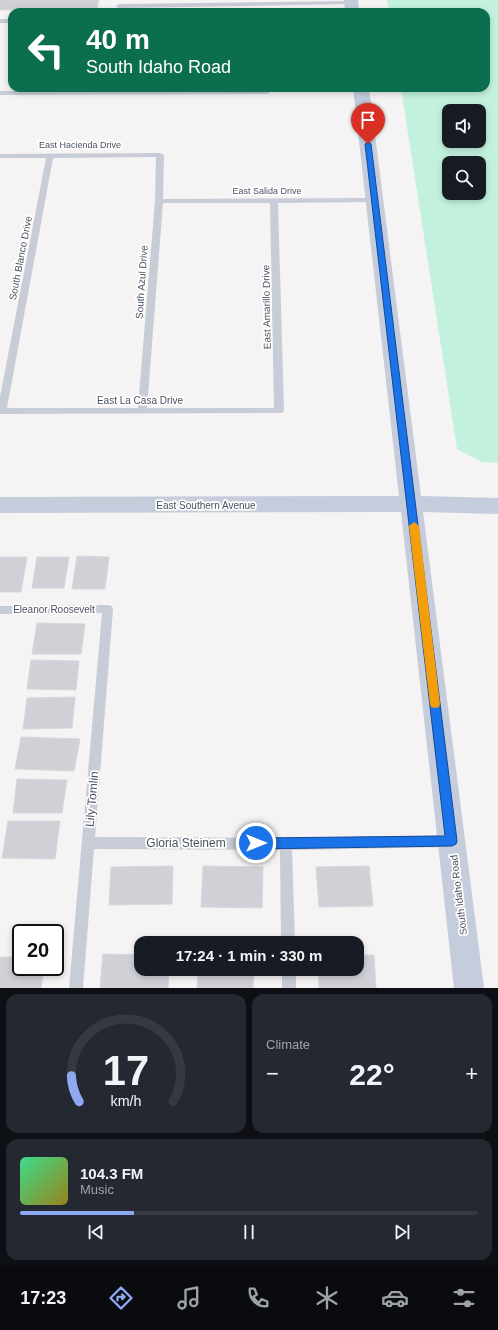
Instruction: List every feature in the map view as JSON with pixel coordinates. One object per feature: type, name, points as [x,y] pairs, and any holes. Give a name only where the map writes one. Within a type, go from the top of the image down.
[{"type":"main road","name":"South Idaho Road","points":[[362,92],[469,988]]},
{"type":"main road","name":"East Southern Avenue","points":[[0,505],[411,504],[498,506]]},
{"type":"lane","points":[[120,3],[274,2],[352,5]]},
{"type":"lane","name":"East Hacienda Drive","points":[[0,156],[160,155]]},
{"type":"lane","name":"South Azul Drive","points":[[142,412],[159,201],[160,155]]},
{"type":"lane","name":"South Blanco Drive","points":[[1,412],[50,156]]},
{"type":"lane","name":"East Salida Drive","points":[[159,201],[274,202],[375,200]]},
{"type":"lane","name":"East Amarillo Drive","points":[[274,202],[279,411]]},
{"type":"lane","name":"East La Casa Drive","points":[[1,412],[279,411]]},
{"type":"lane","name":"Eleanor Roosevelt","points":[[0,610],[108,609]]},
{"type":"lane","name":"Lily Tomlin","points":[[76,988],[108,609]]},
{"type":"lane","name":"Gloria Steinem","points":[[88,843],[286,844],[452,841]]},
{"type":"lane","points":[[286,844],[288,936]]},
{"type":"lane","points":[[289,976],[289,988]]},
{"type":"green space","points":[[387,0],[498,0],[498,463],[482,462],[457,449],[402,92],[490,92],[490,8],[388,8]]},
{"type":"building","points":[[0,0],[99,0],[97,8],[8,8],[8,10],[0,10]]},
{"type":"building","points":[[77,556],[109,557],[105,589],[72,589]]},
{"type":"building","points":[[0,557],[27,557],[21,592],[0,592]]},
{"type":"building","points":[[37,557],[69,557],[64,588],[32,588]]},
{"type":"building","points":[[37,623],[85,624],[81,654],[32,654]]},
{"type":"building","points":[[31,660],[79,661],[76,690],[27,689]]},
{"type":"building","points":[[75,697],[72,728],[23,729],[27,698]]},
{"type":"building","points":[[21,737],[80,739],[74,771],[15,769]]},
{"type":"building","points":[[17,779],[67,780],[62,813],[13,813]]},
{"type":"building","points":[[8,821],[60,821],[55,859],[2,858]]},
{"type":"building","points":[[173,866],[172,904],[109,905],[111,867]]},
{"type":"building","points":[[203,866],[263,867],[262,908],[201,907]]},
{"type":"building","points":[[369,866],[373,906],[319,907],[316,867]]},
{"type":"building","points":[[103,954],[134,955],[134,976],[169,976],[168,988],[100,988]]},
{"type":"building","points":[[364,955],[374,955],[376,988],[319,988],[318,976],[364,976]]},
{"type":"building","points":[[0,957],[12,957],[12,976],[43,976],[41,988],[0,988]]},
{"type":"building","points":[[198,976],[254,976],[253,988],[197,988]]},
{"type":"slow traffic","points":[[414,526],[435,704]]},
{"type":"route","points":[[256,843],[286,844],[452,841],[368,144]]}]
